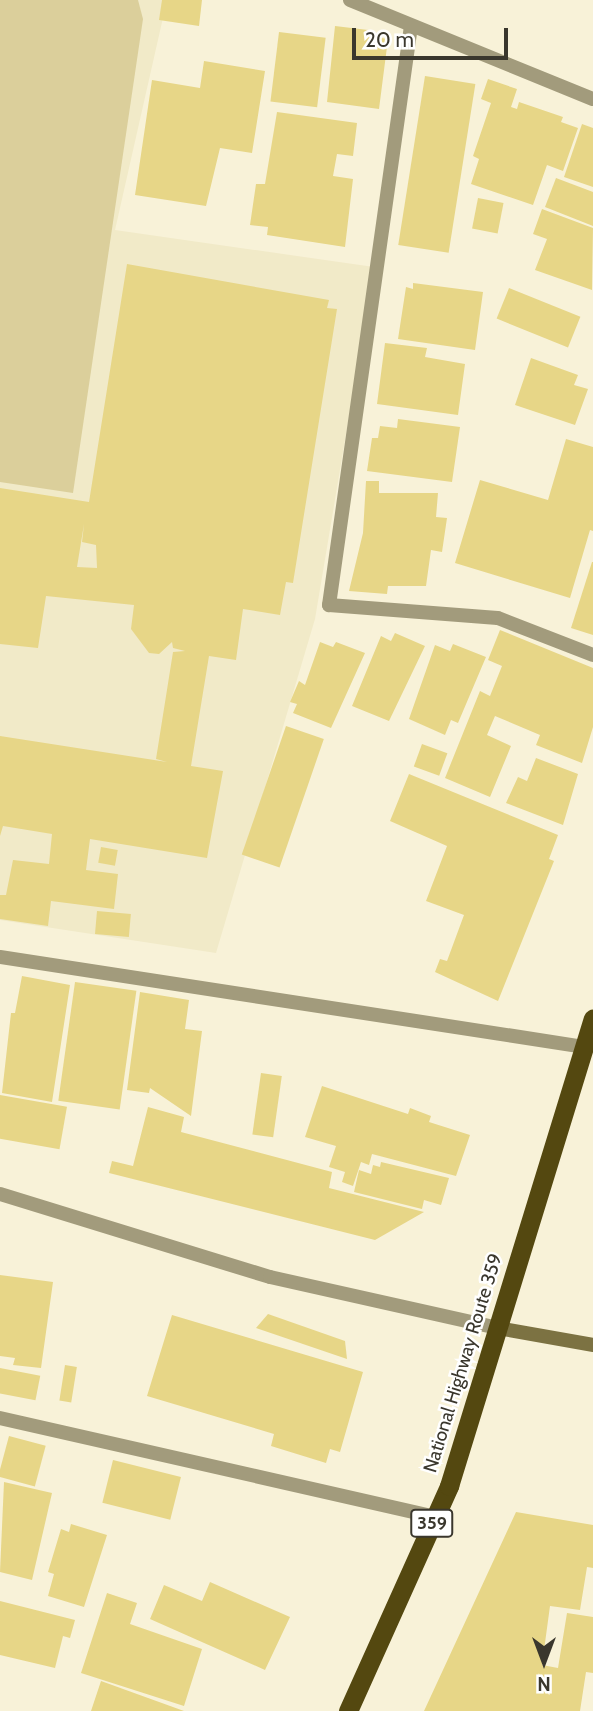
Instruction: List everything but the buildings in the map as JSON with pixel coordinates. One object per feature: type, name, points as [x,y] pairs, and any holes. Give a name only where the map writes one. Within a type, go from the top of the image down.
[{"type":"highway","name":"National Highway Route 359","points":[[348,1711],[435,1517],[498,1328],[593,1019]]},
{"type":"main road","points":[[498,1328],[593,1345]]},
{"type":"street","points":[[350,0],[593,99]]},
{"type":"street","points":[[411,26],[329,604],[498,618],[593,655]]},
{"type":"street","points":[[0,957],[585,1047]]},
{"type":"street","points":[[0,1195],[270,1277],[498,1328]]},
{"type":"street","points":[[0,1418],[435,1517]]},
{"type":"shaded area","points":[[0,0],[167,0],[115,230],[374,267],[315,619],[216,953],[0,920]]},
{"type":"shaded area","points":[[0,0],[138,0],[143,19],[73,493],[0,482]]}]
